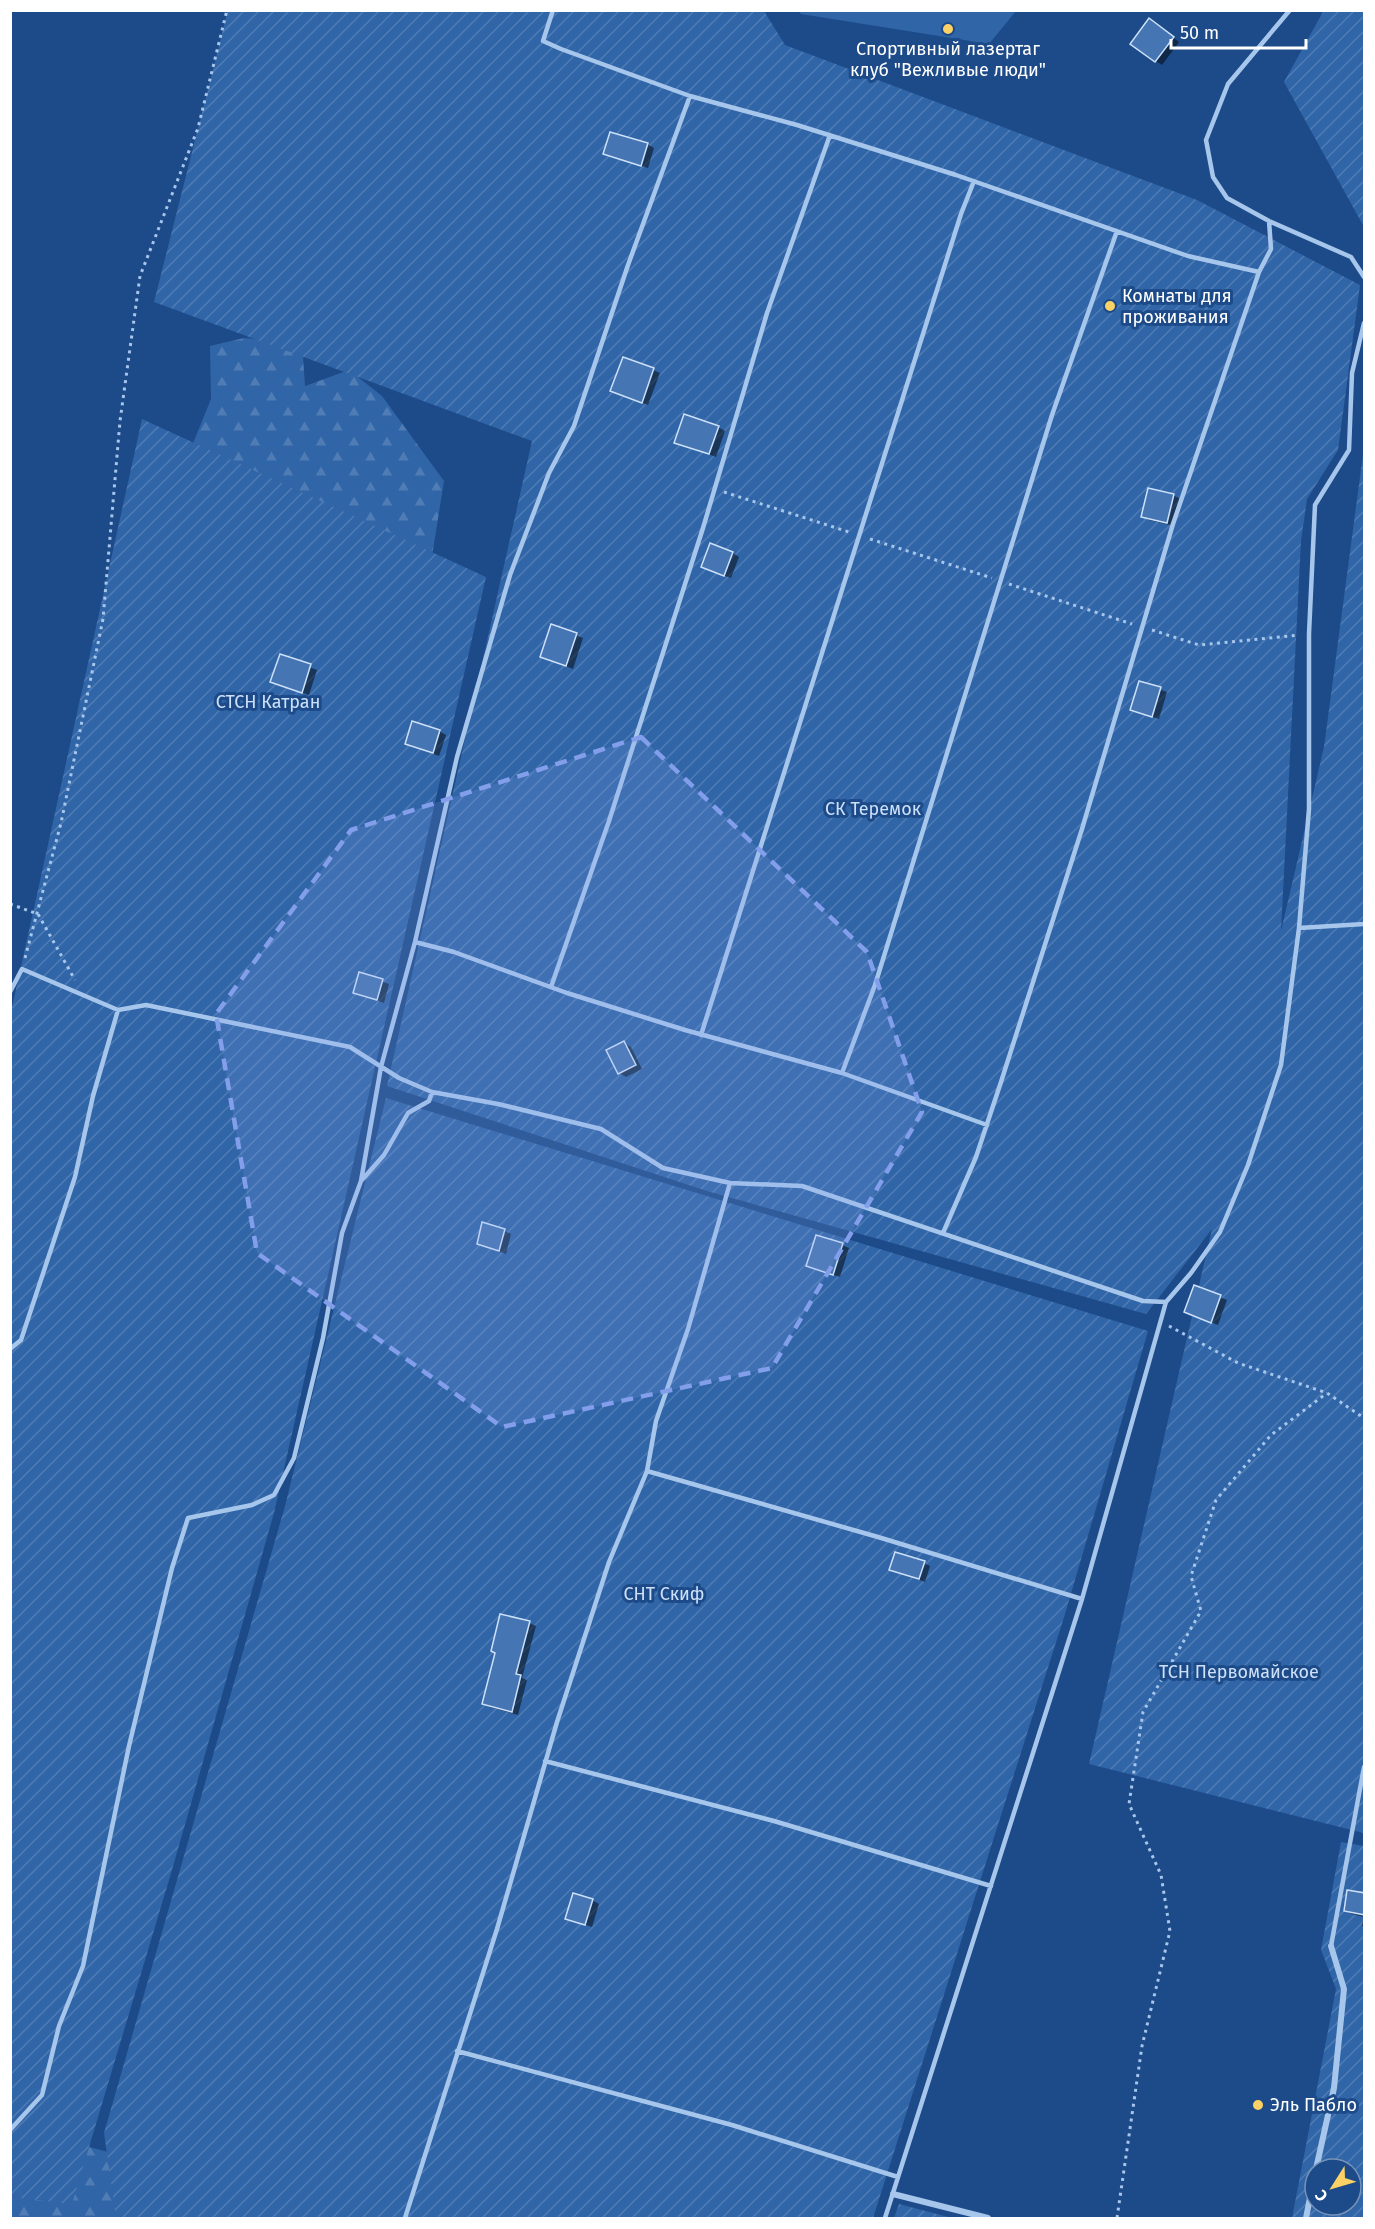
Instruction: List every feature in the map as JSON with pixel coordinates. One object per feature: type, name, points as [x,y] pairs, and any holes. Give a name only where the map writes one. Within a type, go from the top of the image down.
[{"type":"street","points":[[1318,2157],[1334,2088],[1344,1989],[1330,1946]]},
{"type":"street","points":[[893,2193],[988,2218]]},
{"type":"lane","points":[[553,10],[543,41],[690,96],[830,135],[974,181],[1188,256],[1259,272]]},
{"type":"lane","points":[[1290,10],[1228,84],[1206,140],[1213,177],[1227,198],[1269,221],[1351,257],[1365,277]]},
{"type":"lane","points":[[10,2130],[42,2095],[59,2026],[83,1966],[129,1746],[172,1568],[188,1518],[252,1505],[274,1495],[294,1458],[323,1338],[342,1233],[361,1181],[381,1067],[415,942],[457,757],[510,575],[549,473],[574,426],[628,265],[690,96]]},
{"type":"lane","points":[[551,987],[609,821],[703,528],[766,313],[830,135]]},
{"type":"lane","points":[[700,1035],[961,214],[974,181]]},
{"type":"lane","points":[[943,1233],[976,1157],[987,1125],[1082,829],[1173,524],[1259,272],[1271,249],[1269,221]]},
{"type":"lane","points":[[842,1073],[875,985],[1052,415],[1117,231]]},
{"type":"lane","points":[[885,2218],[1082,1599],[1166,1302],[1191,1273],[1220,1232],[1248,1165],[1281,1065],[1299,928],[1310,809],[1309,634],[1315,505],[1349,450],[1352,373],[1365,323]]},
{"type":"lane","points":[[1299,928],[1365,924]]},
{"type":"lane","points":[[415,942],[454,952],[551,987],[700,1035],[842,1073],[987,1125]]},
{"type":"lane","points":[[10,992],[22,969],[118,1010],[146,1005],[350,1047],[399,1078],[432,1092],[498,1104],[601,1129],[663,1168],[730,1183],[802,1186],[1143,1301],[1166,1302]]},
{"type":"lane","points":[[10,1350],[21,1340],[75,1176],[93,1096],[118,1010]]},
{"type":"lane","points":[[361,1181],[384,1155],[408,1113],[429,1101],[432,1092]]},
{"type":"lane","points":[[405,2218],[609,1562],[647,1471],[656,1421],[688,1329],[730,1183]]},
{"type":"lane","points":[[647,1471],[878,1537],[1082,1599]]},
{"type":"lane","points":[[546,1761],[774,1821],[991,1886]]},
{"type":"lane","points":[[1330,1946],[1365,1767]]},
{"type":"lane","points":[[457,2051],[732,2125],[898,2177]]},
{"type":"path","points":[[22,969],[61,823],[103,619],[120,421],[140,276],[198,128],[227,10]]},
{"type":"path","points":[[10,904],[38,914],[83,994]]},
{"type":"path","points":[[1160,1321],[1238,1363],[1327,1392],[1365,1418]]},
{"type":"path","points":[[1117,2218],[1142,2046],[1170,1931],[1161,1875],[1129,1804],[1143,1712],[1201,1611],[1191,1576],[1216,1500],[1271,1435],[1327,1392]]},
{"type":"highlighted area","points":[[641,737],[867,952],[922,1112],[772,1368],[502,1427],[257,1253],[216,1014],[351,830]]},
{"type":"green space","name":"СК Теремок","points":[[228,10],[764,11],[785,45],[1197,200],[1360,285],[1338,450],[1307,499],[1301,541],[1281,931],[1324,747],[1364,447],[1364,1833],[1089,1764],[1212,1229],[1146,1314],[707,1191],[387,1086],[532,441],[154,302]]},
{"type":"green space","name":"Спортивный лазертаг клуб \"Вежливые люди\"","points":[[799,10],[1016,11],[989,44],[801,14]]},
{"type":"green space","points":[[1324,10],[1364,11],[1364,227],[1284,82]]},
{"type":"green space","points":[[244,338],[278,341],[303,357],[305,386],[349,370],[382,396],[444,481],[358,1018],[187,458],[211,399],[210,346]]},
{"type":"green space","name":"СТСН Катран","points":[[142,419],[486,577],[274,1513],[172,1870],[72,2204],[11,2197],[11,1012]]},
{"type":"green space","name":"СНТ Скиф","points":[[386,1098],[1148,1331],[1065,1614],[873,2218],[116,2218],[104,2133],[285,1506]]},
{"type":"green space","points":[[1341,1842],[1364,1846],[1364,2218],[1292,2218],[1303,2161],[1303,2217],[1363,2217],[1363,2157],[1304,2157],[1336,1989],[1321,1950]]},
{"type":"green space","points":[[67,2141],[108,2152],[123,2218],[11,2218],[11,2162]]},
{"type":"green space","points":[[899,2204],[952,2218],[894,2218]]},
{"type":"building","points":[[1149,18],[1174,37],[1155,62],[1130,44]]},
{"type":"building","points":[[610,132],[648,143],[641,166],[603,154]]},
{"type":"building","points":[[623,357],[654,368],[642,403],[610,391]]},
{"type":"building","points":[[684,414],[719,426],[709,454],[674,443]]},
{"type":"building","points":[[1148,488],[1174,494],[1167,523],[1141,517]]},
{"type":"building","points":[[710,543],[733,552],[724,576],[701,567]]},
{"type":"building","points":[[551,624],[577,633],[566,666],[540,657]]},
{"type":"building","points":[[280,654],[311,664],[302,693],[270,682]]},
{"type":"building","points":[[1139,681],[1161,687],[1152,717],[1130,710]]},
{"type":"building","points":[[412,721],[440,730],[433,753],[405,744]]},
{"type":"building","points":[[359,972],[383,979],[377,1000],[353,993]]},
{"type":"building","points":[[624,1041],[636,1065],[618,1074],[606,1050]]},
{"type":"building","points":[[482,1222],[505,1229],[499,1251],[477,1244]]},
{"type":"building","points":[[816,1235],[843,1243],[833,1275],[806,1266]]},
{"type":"building","points":[[1194,1285],[1221,1295],[1211,1323],[1184,1312]]},
{"type":"building","points":[[895,1552],[925,1561],[919,1579],[889,1570]]},
{"type":"building","points":[[500,1614],[530,1621],[516,1674],[521,1675],[512,1712],[482,1704],[495,1653],[491,1651]]},
{"type":"building","points":[[1347,1890],[1365,1893],[1365,1915],[1344,1911]]},
{"type":"building","points":[[573,1893],[593,1899],[585,1925],[565,1919]]},
{"type":"place","name":"Спортивный лазертаг клуб \"Вежливые люди\"","points":[[948,29]]},
{"type":"place","name":"Комнаты для проживания","points":[[1110,306]]},
{"type":"place","name":"Эль Пабло","points":[[1258,2105]]},
{"type":"park label","name":"ТСН Первомайское","points":[[1239,1672]]}]
